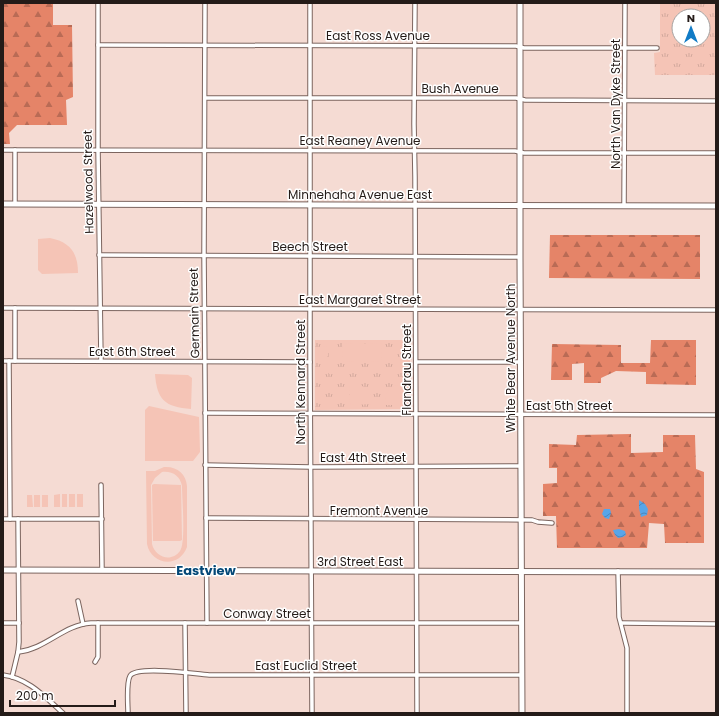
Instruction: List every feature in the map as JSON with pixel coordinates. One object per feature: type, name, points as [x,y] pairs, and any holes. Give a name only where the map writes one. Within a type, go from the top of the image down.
[{"type":"main road","name":"White Bear Avenue North","points":[[520,3],[520,466],[522,713]]},
{"type":"main road","name":"Minnehaha Avenue East","points":[[3,204],[99,203],[716,206]]},
{"type":"main road","name":"3rd Street East","points":[[3,570],[716,572]]},
{"type":"street","name":"Hazelwood Street","points":[[98,3],[98,150],[101,361]]},
{"type":"street","name":"Germain Street","points":[[205,3],[204,309],[207,623]]},
{"type":"street","name":"North Kennard Street","points":[[310,3],[309,204],[312,713]]},
{"type":"street","name":"Flandrau Street","points":[[415,3],[414,150],[416,205],[417,713]]},
{"type":"street","name":"North Van Dyke Street","points":[[624,205],[625,3]]},
{"type":"street","name":"East Ross Avenue","points":[[98,45],[415,45],[516,46],[539,48],[657,48]]},
{"type":"street","name":"Bush Avenue","points":[[204,98],[414,98],[716,101]]},
{"type":"street","name":"East Reaney Avenue","points":[[3,150],[414,150],[524,153],[716,153]]},
{"type":"street","points":[[15,150],[15,204]]},
{"type":"street","name":"Beech Street","points":[[99,255],[520,256]]},
{"type":"street","name":"East Margaret Street","points":[[3,308],[716,310]]},
{"type":"street","points":[[15,308],[15,361]]},
{"type":"street","name":"East 6th Street","points":[[3,361],[310,362]]},
{"type":"street","points":[[9,361],[10,519]]},
{"type":"street","points":[[416,362],[521,362]]},
{"type":"street","name":"East 5th Street","points":[[205,414],[716,415]]},
{"type":"street","name":"East 4th Street","points":[[205,465],[311,467],[520,466]]},
{"type":"street","points":[[101,485],[102,570]]},
{"type":"street","name":"Fremont Avenue","points":[[206,518],[521,520],[552,523]]},
{"type":"street","points":[[3,519],[102,519]]},
{"type":"street","points":[[12,677],[18,652],[18,519]]},
{"type":"street","points":[[618,571],[619,618],[627,648],[627,713]]},
{"type":"street","points":[[78,601],[83,624]]},
{"type":"street","points":[[3,623],[19,623]]},
{"type":"street","points":[[95,662],[98,657],[98,623]]},
{"type":"street","name":"Conway Street","points":[[18,652],[36,648],[70,628],[83,624],[98,623],[522,623]]},
{"type":"street","points":[[185,623],[186,713]]},
{"type":"street","points":[[621,623],[716,624]]},
{"type":"street","name":"East Euclid Street","points":[[128,713],[128,680],[132,673],[139,671],[166,671],[211,675],[522,675]]},
{"type":"street","points":[[3,675],[30,684],[63,713]]},
{"type":"green space","points":[[3,3],[53,3],[53,25],[72,25],[73,97],[66,100],[67,125],[17,125],[9,133],[10,144],[3,144]]},
{"type":"green space","points":[[660,3],[716,3],[716,75],[655,75],[654,53],[660,52]]},
{"type":"green space","points":[[550,235],[700,235],[700,279],[549,278]]},
{"type":"green space","points":[[50,238],[63,242],[72,250],[78,266],[78,273],[42,274],[38,270],[38,239]]},
{"type":"green space","points":[[315,340],[410,340],[410,409],[315,410]]},
{"type":"green space","points":[[651,340],[696,340],[696,385],[646,384],[646,372],[616,371],[601,378],[601,383],[584,383],[584,363],[572,364],[572,380],[551,380],[552,344],[621,345],[621,363],[650,363]]},
{"type":"green space","points":[[381,343],[382,361],[343,362],[342,344]]},
{"type":"green space","points":[[327,346],[327,359],[321,359],[321,347]]},
{"type":"green space","points":[[329,346],[335,346],[335,359],[329,359]]},
{"type":"green space","points":[[329,366],[337,366],[337,374],[329,374]]},
{"type":"green space","points":[[155,374],[188,375],[192,378],[191,409],[169,404],[164,400],[160,396]]},
{"type":"green space","points":[[405,385],[405,403],[403,405],[385,405],[389,388]]},
{"type":"green space","points":[[350,386],[362,386],[369,390],[371,404],[352,405],[349,403]]},
{"type":"green space","points":[[149,406],[199,417],[200,452],[193,461],[145,461],[145,410]]},
{"type":"green space","points":[[631,434],[631,453],[663,452],[663,435],[695,435],[696,469],[704,472],[704,543],[665,543],[664,524],[649,523],[647,548],[557,548],[556,516],[543,516],[543,484],[557,483],[557,468],[549,468],[549,444],[576,445],[577,435]]},
{"type":"green space","points":[[164,467],[177,469],[183,474],[187,486],[187,547],[178,559],[166,562],[159,560],[154,556],[147,544],[146,471],[155,471]],"holes":[[[162,472],[173,473],[180,479],[182,486],[183,539],[180,551],[172,557],[164,557],[160,555],[156,552],[152,544],[151,485],[155,478]]]},
{"type":"green space","points":[[152,485],[181,485],[182,540],[180,541],[153,541]]},
{"type":"green space","points":[[60,494],[60,507],[54,507],[54,495]]},
{"type":"green space","points":[[62,494],[67,494],[67,507],[62,507]]},
{"type":"green space","points":[[69,494],[75,494],[75,507],[69,507]]},
{"type":"green space","points":[[77,494],[83,494],[83,507],[77,507]]},
{"type":"green space","points":[[27,495],[32,495],[33,507],[27,507]]},
{"type":"green space","points":[[34,495],[40,495],[40,507],[34,507]]},
{"type":"green space","points":[[42,495],[48,495],[48,507],[42,507]]},
{"type":"water","points":[[639,500],[645,504],[648,509],[647,515],[641,517],[639,508]]},
{"type":"water","points":[[604,509],[610,509],[611,513],[609,519],[605,518],[602,514]]},
{"type":"water","points":[[619,529],[625,531],[626,535],[618,538],[613,530]]},
{"type":"district","name":"Eastview","points":[[206,570]]}]
